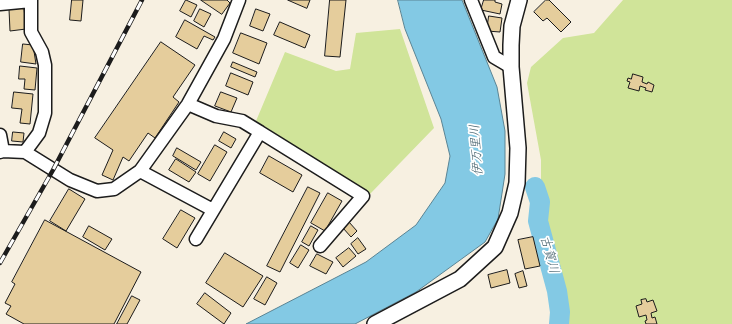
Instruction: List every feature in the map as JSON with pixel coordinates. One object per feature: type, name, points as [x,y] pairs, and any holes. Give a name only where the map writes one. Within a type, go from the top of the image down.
[{"type":"street","points":[[0,4],[31,0],[31,32],[42,52],[45,65],[45,113],[39,133],[26,152]]},
{"type":"street","points":[[0,135],[1,152],[26,152],[52,170],[70,180],[96,191],[114,189],[140,171],[188,104],[224,38],[239,0]]},
{"type":"street","points":[[471,0],[494,57],[511,67]]},
{"type":"street","points":[[375,324],[460,279],[495,247],[510,212],[517,183],[518,148],[511,67],[512,26],[519,0]]},
{"type":"street","points":[[188,104],[216,116],[242,120],[363,196],[320,246]]},
{"type":"street","points":[[196,239],[260,132]]},
{"type":"street","points":[[140,171],[214,210]]},
{"type":"green space","points":[[623,0],[732,0],[732,324],[558,324],[560,294],[541,218],[541,160],[527,83],[531,67],[563,38],[594,33]]},
{"type":"green space","points":[[400,29],[434,128],[370,194],[256,121],[285,52],[336,71],[350,69],[356,33]]},
{"type":"water","name":"伊万里川","points":[[398,0],[462,0],[497,87],[505,131],[505,174],[498,219],[485,242],[416,292],[355,324],[246,324],[366,262],[416,225],[445,183],[450,156],[441,119],[405,29]]},
{"type":"building","points":[[72,0],[83,0],[81,21],[70,20]]},
{"type":"building","points":[[186,0],[197,5],[191,17],[180,11]]},
{"type":"building","points":[[201,0],[227,0],[230,3],[222,14]]},
{"type":"building","points":[[288,0],[310,0],[307,8]]},
{"type":"building","points":[[330,0],[346,0],[340,57],[325,56]]},
{"type":"building","points":[[484,0],[495,0],[495,2],[502,4],[500,14],[481,10]]},
{"type":"building","points":[[546,0],[549,0],[571,22],[561,32],[547,18],[543,21],[534,12]]},
{"type":"building","points":[[24,8],[26,29],[10,31],[9,9]]},
{"type":"building","points":[[200,9],[211,14],[204,27],[194,21]]},
{"type":"building","points":[[256,9],[270,14],[263,31],[250,26]]},
{"type":"building","points":[[489,16],[502,18],[500,32],[487,31]]},
{"type":"building","points":[[185,20],[215,37],[213,40],[204,36],[197,49],[176,37]]},
{"type":"building","points":[[280,22],[310,35],[305,48],[274,35]]},
{"type":"building","points":[[241,33],[267,43],[259,64],[233,53]]},
{"type":"building","points":[[161,42],[195,65],[173,97],[179,102],[155,138],[148,133],[129,161],[123,157],[113,180],[102,175],[113,150],[95,138]]},
{"type":"building","points":[[23,44],[33,45],[36,64],[21,62]]},
{"type":"building","points":[[233,62],[257,72],[255,77],[231,67]]},
{"type":"building","points":[[20,66],[37,68],[35,90],[24,89],[25,79],[19,79]]},
{"type":"building","points":[[231,73],[253,82],[248,95],[226,86]]},
{"type":"building","points":[[633,74],[643,77],[642,82],[647,84],[648,82],[654,85],[652,92],[645,90],[646,88],[640,86],[639,91],[628,88],[630,82],[627,81],[628,78],[631,79]]},
{"type":"building","points":[[14,92],[33,94],[30,124],[20,123],[22,109],[12,108]]},
{"type":"building","points":[[221,92],[237,98],[231,112],[215,106]]},
{"type":"building","points":[[13,132],[24,133],[23,142],[12,141]]},
{"type":"building","points":[[224,132],[236,139],[231,148],[219,141]]},
{"type":"building","points":[[215,145],[227,152],[210,181],[198,174]]},
{"type":"building","points":[[177,148],[201,162],[196,170],[173,156]]},
{"type":"building","points":[[269,156],[302,175],[293,192],[260,173]]},
{"type":"building","points":[[176,159],[196,172],[189,182],[169,170]]},
{"type":"building","points":[[308,187],[320,193],[280,272],[267,266]]},
{"type":"building","points":[[69,189],[85,199],[66,231],[50,221]]},
{"type":"building","points":[[328,193],[342,201],[325,231],[311,223]]},
{"type":"building","points":[[181,210],[195,218],[177,248],[163,239]]},
{"type":"building","points":[[45,220],[141,272],[114,324],[24,324],[6,314],[11,306],[5,303],[15,284],[12,282]]},
{"type":"building","points":[[349,222],[357,231],[351,237],[343,228]]},
{"type":"building","points":[[89,226],[112,239],[105,250],[83,237]]},
{"type":"building","points":[[311,226],[318,230],[309,246],[302,242]]},
{"type":"building","points":[[533,237],[540,266],[525,269],[518,240]]},
{"type":"building","points":[[358,238],[366,249],[358,254],[351,244]]},
{"type":"building","points":[[301,245],[309,250],[298,268],[290,263]]},
{"type":"building","points":[[349,248],[356,256],[343,267],[336,258]]},
{"type":"building","points":[[225,253],[263,276],[243,307],[206,283]]},
{"type":"building","points":[[317,254],[333,262],[326,274],[310,266]]},
{"type":"building","points":[[507,270],[510,283],[491,288],[488,275]]},
{"type":"building","points":[[523,271],[527,286],[519,288],[515,274]]},
{"type":"building","points":[[267,277],[277,283],[265,305],[254,299]]},
{"type":"building","points":[[205,293],[231,313],[224,324],[197,304]]},
{"type":"building","points":[[132,296],[140,300],[127,324],[117,324]]},
{"type":"building","points":[[646,299],[647,302],[653,300],[657,311],[651,313],[652,318],[655,317],[657,324],[646,324],[646,315],[639,317],[636,306],[642,304],[641,300]]},
{"type":"waterway","name":"古賀川","points":[[535,187],[540,202],[538,221],[557,291],[560,312],[559,324]]},
{"type":"railway","points":[[0,263],[53,170],[142,0]]}]
